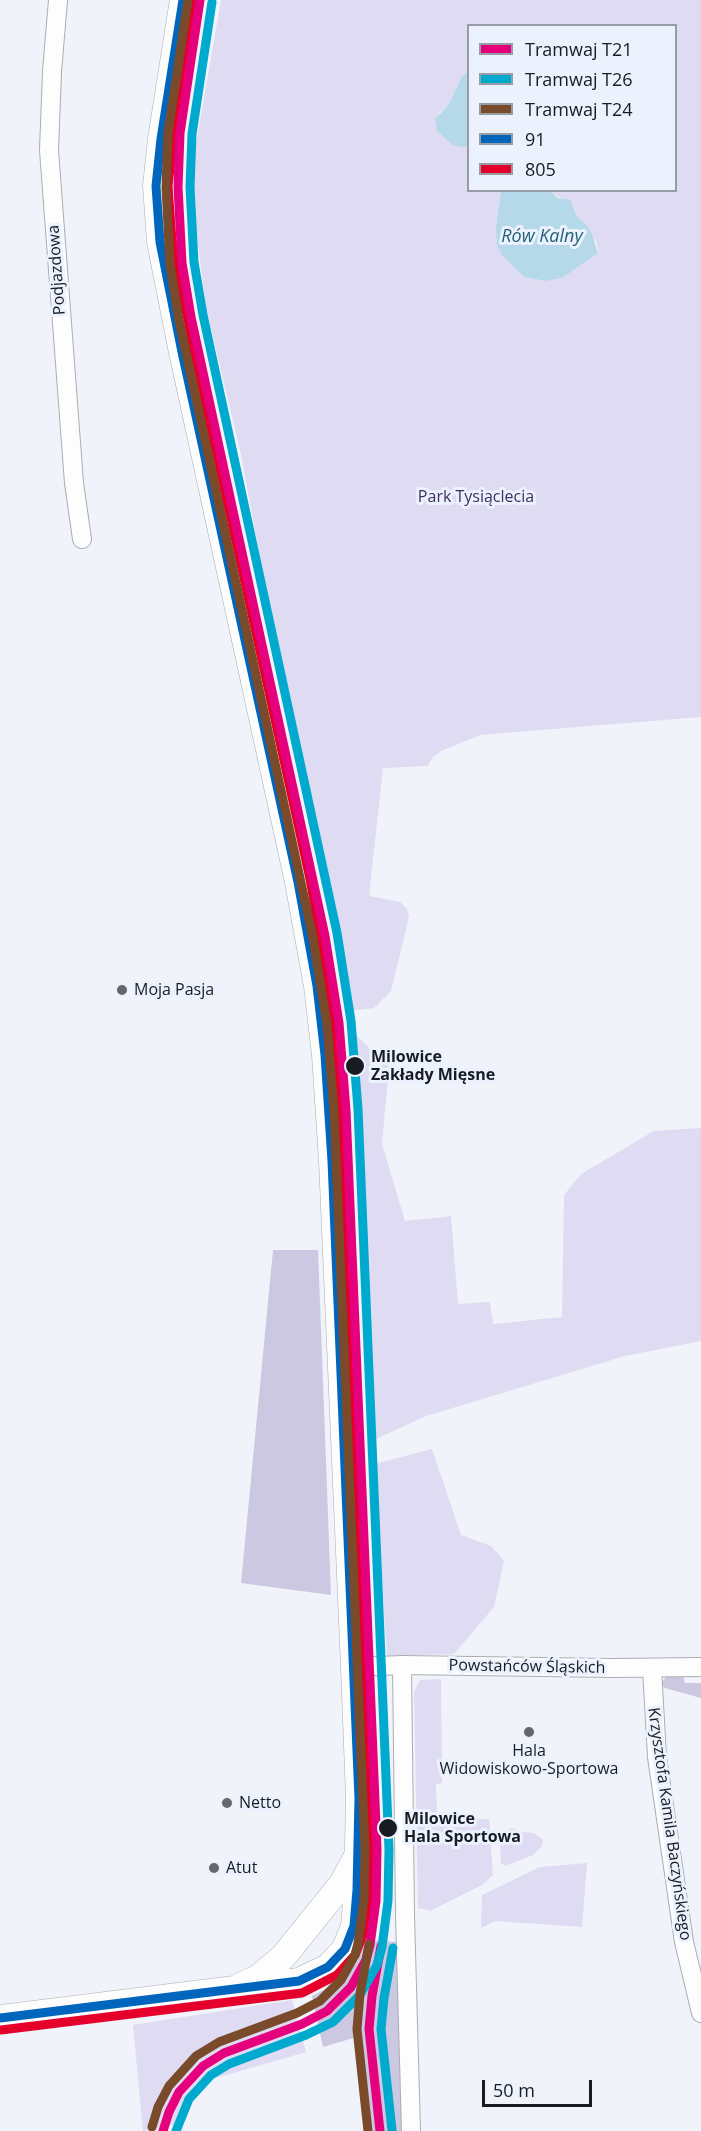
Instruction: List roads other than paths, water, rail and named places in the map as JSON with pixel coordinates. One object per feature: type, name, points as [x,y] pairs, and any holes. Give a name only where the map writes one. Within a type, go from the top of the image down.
[{"type":"street","name":"Podjazdowa","points":[[58,0],[49,150],[74,483],[82,539]]},
{"type":"street","points":[[0,2018],[299,1981],[328,1967],[340,1955],[345,1949],[354,1926],[359,1853],[354,1667],[328,1090],[317,986],[298,882],[164,266],[156,186],[161,139],[183,0]]},
{"type":"street","points":[[402,1665],[405,1915],[411,2131]]},
{"type":"street","name":"Powstańców Śląskich","points":[[354,1667],[402,1665],[701,1667]]},
{"type":"street","name":"Krzysztofa Kamila Baczyńskiego","points":[[652,1668],[657,1757],[684,1942],[701,2013]]},
{"type":"street","points":[[237,1987],[258,1978],[283,1957],[342,1884],[359,1853]]},
{"type":"water","points":[[467,72],[467,146],[462,147],[453,145],[437,131],[435,119],[449,104],[462,76]]},
{"type":"water","name":"Rów Kalny","points":[[501,192],[551,192],[558,198],[570,200],[578,218],[586,224],[592,234],[598,253],[562,278],[545,281],[524,277],[502,255],[497,245],[496,225]]},
{"type":"tram line","name":"T24","points":[[152,2127],[158,2107],[169,2086],[196,2056],[219,2042],[297,2013],[320,2001],[341,1980],[355,1955],[358,1943],[364,1900],[365,1849],[334,1111],[327,1024],[313,938],[179,320],[170,264],[166,188],[168,133],[188,0]]},
{"type":"tram line","name":"T21","points":[[163,2131],[179,2092],[203,2066],[224,2053],[302,2024],[327,2011],[351,1987],[366,1960],[370,1945],[376,1901],[377,1849],[346,1110],[339,1023],[325,936],[191,317],[182,263],[178,187],[180,133],[200,0]]},
{"type":"tram line","name":"T26","points":[[176,2131],[189,2099],[211,2075],[229,2064],[306,2035],[333,2022],[360,1995],[377,1965],[382,1947],[388,1901],[389,1849],[358,1109],[351,1021],[337,933],[203,315],[194,262],[190,187],[192,134],[212,2]]},
{"type":"tram line","name":"T24","points":[[368,2131],[357,2029],[360,1994],[369,1944]]},
{"type":"tram line","name":"T21","points":[[380,2131],[369,2029],[381,1946]]},
{"type":"tram line","name":"T26","points":[[392,2130],[381,2029],[393,1948]]},
{"type":"place","name":"Moja Pasja","points":[[122,990]]},
{"type":"place","name":"Milowice Zakłady Mięsne","points":[[355,1066]]},
{"type":"place","name":"Hala Widowiskowo-Sportowa","points":[[529,1732]]},
{"type":"place","name":"Netto","points":[[227,1803]]},
{"type":"place","name":"Milowice Hala Sportowa","points":[[388,1828]]},
{"type":"place","name":"Atut","points":[[214,1868]]},
{"type":"park label","name":"Park Tysiąclecia","points":[[476,497]]}]
